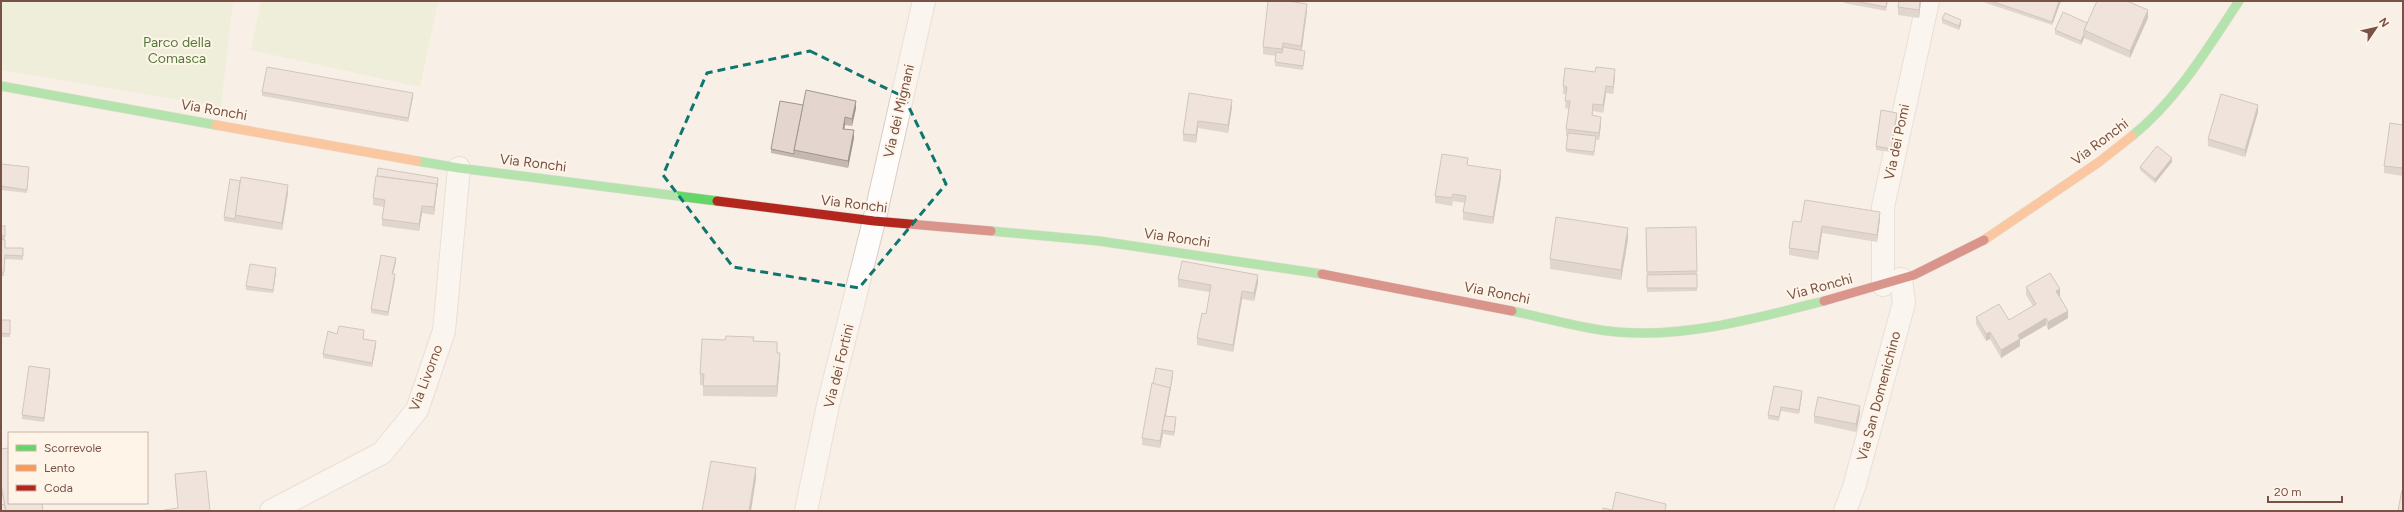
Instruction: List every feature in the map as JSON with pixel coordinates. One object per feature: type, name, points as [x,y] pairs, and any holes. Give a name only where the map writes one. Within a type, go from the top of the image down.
[{"type":"street","name":"Via dei Mignani","points":[[874,221],[924,1]]},
{"type":"street","name":"Via dei Pomi","points":[[1892,282],[1883,207],[1928,1]]},
{"type":"street","name":"Via Ronchi","points":[[1,86],[459,168],[874,221],[1100,241],[1348,278],[1617,332],[1689,331],[1778,313],[1892,282],[1914,275],[1983,240],[2099,162],[2148,123],[2189,77],[2239,1]]},
{"type":"street","name":"Via Livorno","points":[[271,511],[382,453],[417,410],[444,331],[459,168]]},
{"type":"street","name":"Via dei Fortini","points":[[806,511],[828,405],[874,221]]},
{"type":"street","name":"Via San Domenichino","points":[[1845,511],[1854,487],[1904,303],[1892,282]]},
{"type":"highlighted area","points":[[810,51],[904,97],[946,184],[859,288],[733,267],[663,175],[707,73]]},
{"type":"green space","name":"Parco della Comasca","points":[[1,1],[233,1],[221,107],[1,70]]},
{"type":"green space","points":[[261,1],[438,1],[420,87],[251,50]]},
{"type":"building","points":[[1268,1],[1288,1],[1307,4],[1301,46],[1283,43],[1282,49],[1263,47]]},
{"type":"building","points":[[1855,1],[1887,1],[1886,7]]},
{"type":"building","points":[[1899,1],[1920,1],[1919,10],[1898,7]]},
{"type":"building","points":[[1991,1],[2059,1],[2052,22]]},
{"type":"building","points":[[2097,1],[2127,1],[2148,10],[2130,51],[2084,30]]},
{"type":"building","points":[[2063,12],[2087,23],[2081,41],[2055,30]]},
{"type":"building","points":[[1945,13],[1961,20],[1959,26],[1942,19]]},
{"type":"building","points":[[1283,47],[1305,51],[1303,66],[1275,62],[1276,52],[1282,53]]},
{"type":"building","points":[[267,67],[413,93],[408,118],[262,92]]},
{"type":"building","points":[[1596,67],[1615,69],[1613,87],[1606,86],[1603,105],[1593,104],[1592,115],[1601,117],[1599,133],[1566,129],[1570,101],[1565,101],[1567,87],[1563,86],[1565,68],[1595,72]]},
{"type":"building","points":[[806,90],[856,101],[852,119],[845,117],[843,129],[854,130],[848,161],[794,150]]},
{"type":"building","points":[[1189,93],[1232,100],[1228,125],[1198,121],[1196,135],[1183,134]]},
{"type":"building","points":[[2221,94],[2258,105],[2245,150],[2208,139]]},
{"type":"building","points":[[780,101],[803,105],[794,154],[771,149]]},
{"type":"building","points":[[1881,110],[1897,113],[1891,149],[1876,146]]},
{"type":"building","points":[[2390,123],[2403,125],[2403,168],[2384,166]]},
{"type":"building","points":[[1568,133],[1596,136],[1594,152],[1566,149]]},
{"type":"building","points":[[2157,146],[2172,158],[2155,179],[2140,167]]},
{"type":"building","points":[[1442,154],[1468,158],[1467,165],[1501,170],[1493,217],[1463,212],[1466,196],[1453,194],[1452,198],[1435,196]]},
{"type":"building","points":[[1,164],[29,167],[27,190],[1,186]]},
{"type":"building","points":[[378,168],[438,178],[437,187],[437,184],[377,176]]},
{"type":"building","points":[[376,176],[437,184],[434,207],[422,206],[419,224],[382,219],[385,200],[373,198]]},
{"type":"building","points":[[241,177],[288,185],[282,223],[235,215]]},
{"type":"building","points":[[230,179],[240,181],[235,219],[224,217]]},
{"type":"building","points":[[1805,200],[1880,212],[1877,235],[1822,226],[1818,252],[1789,248],[1793,221],[1801,222]]},
{"type":"building","points":[[1556,217],[1628,228],[1621,270],[1550,259]]},
{"type":"building","points":[[1,226],[5,226],[5,236],[1,236]]},
{"type":"building","points":[[1696,227],[1697,271],[1647,272],[1646,228]]},
{"type":"building","points":[[1,239],[5,240],[5,248],[23,248],[23,256],[5,255],[4,272],[1,272]]},
{"type":"building","points":[[381,255],[396,258],[392,274],[395,274],[388,312],[371,309]]},
{"type":"building","points":[[1182,261],[1258,275],[1254,293],[1242,291],[1233,345],[1197,338],[1202,313],[1206,314],[1211,285],[1178,279]]},
{"type":"building","points":[[250,264],[276,268],[273,290],[246,286]]},
{"type":"building","points":[[2050,273],[2060,289],[2056,291],[2068,311],[2048,322],[2046,318],[2018,335],[2020,339],[2001,350],[1990,332],[1986,334],[1976,317],[1999,304],[2009,320],[2036,304],[2026,287]]},
{"type":"building","points":[[1697,274],[1697,288],[1647,288],[1647,275]]},
{"type":"building","points":[[1,320],[10,320],[10,334],[1,333]]},
{"type":"building","points":[[339,326],[364,330],[363,339],[376,341],[372,363],[323,354],[328,331],[337,334]]},
{"type":"building","points":[[726,336],[754,337],[753,341],[777,342],[777,353],[780,353],[777,386],[703,386],[704,374],[700,374],[702,339],[725,340]]},
{"type":"building","points":[[29,366],[50,369],[44,418],[22,415]]},
{"type":"building","points":[[1156,368],[1173,371],[1170,391],[1170,388],[1153,384]]},
{"type":"building","points":[[1152,383],[1170,388],[1160,441],[1142,438]]},
{"type":"building","points":[[1774,386],[1802,391],[1799,410],[1781,407],[1779,417],[1768,415]]},
{"type":"building","points":[[1818,397],[1860,406],[1856,424],[1814,416]]},
{"type":"building","points":[[1165,416],[1176,417],[1174,432],[1162,430]]},
{"type":"building","points":[[8,448],[8,504],[42,504],[43,511],[6,511],[1,484],[1,449]]},
{"type":"building","points":[[711,461],[756,468],[749,511],[702,511]]},
{"type":"building","points":[[206,471],[210,511],[164,511],[178,508],[175,474]]},
{"type":"building","points":[[2402,490],[2403,511],[2398,511]]},
{"type":"building","points":[[1616,492],[1666,504],[1665,511],[1612,511]]},
{"type":"building","points":[[4,504],[6,511],[1,511],[1,505]]},
{"type":"building","points":[[1603,508],[1612,510],[1612,511],[1603,511]]},
{"type":"traffic: fast","points":[[2132,136],[2148,122],[2177,90],[2203,55],[2239,1]]},
{"type":"traffic: fast","points":[[1,86],[216,125]]},
{"type":"traffic: fast","points":[[417,161],[459,168],[717,201]]},
{"type":"traffic: fast","points":[[991,231],[1099,241],[1322,274]]},
{"type":"traffic: fast","points":[[1512,311],[1604,331],[1643,333],[1669,332],[1721,325],[1824,301]]},
{"type":"traffic: slow","points":[[216,125],[417,161]]},
{"type":"traffic: slow","points":[[1984,240],[2099,162],[2132,136]]},
{"type":"traffic: jam","points":[[717,201],[874,221],[991,231]]},
{"type":"traffic: jam","points":[[1824,301],[1914,275],[1984,240]]},
{"type":"traffic: jam","points":[[1322,274],[1512,311]]}]
